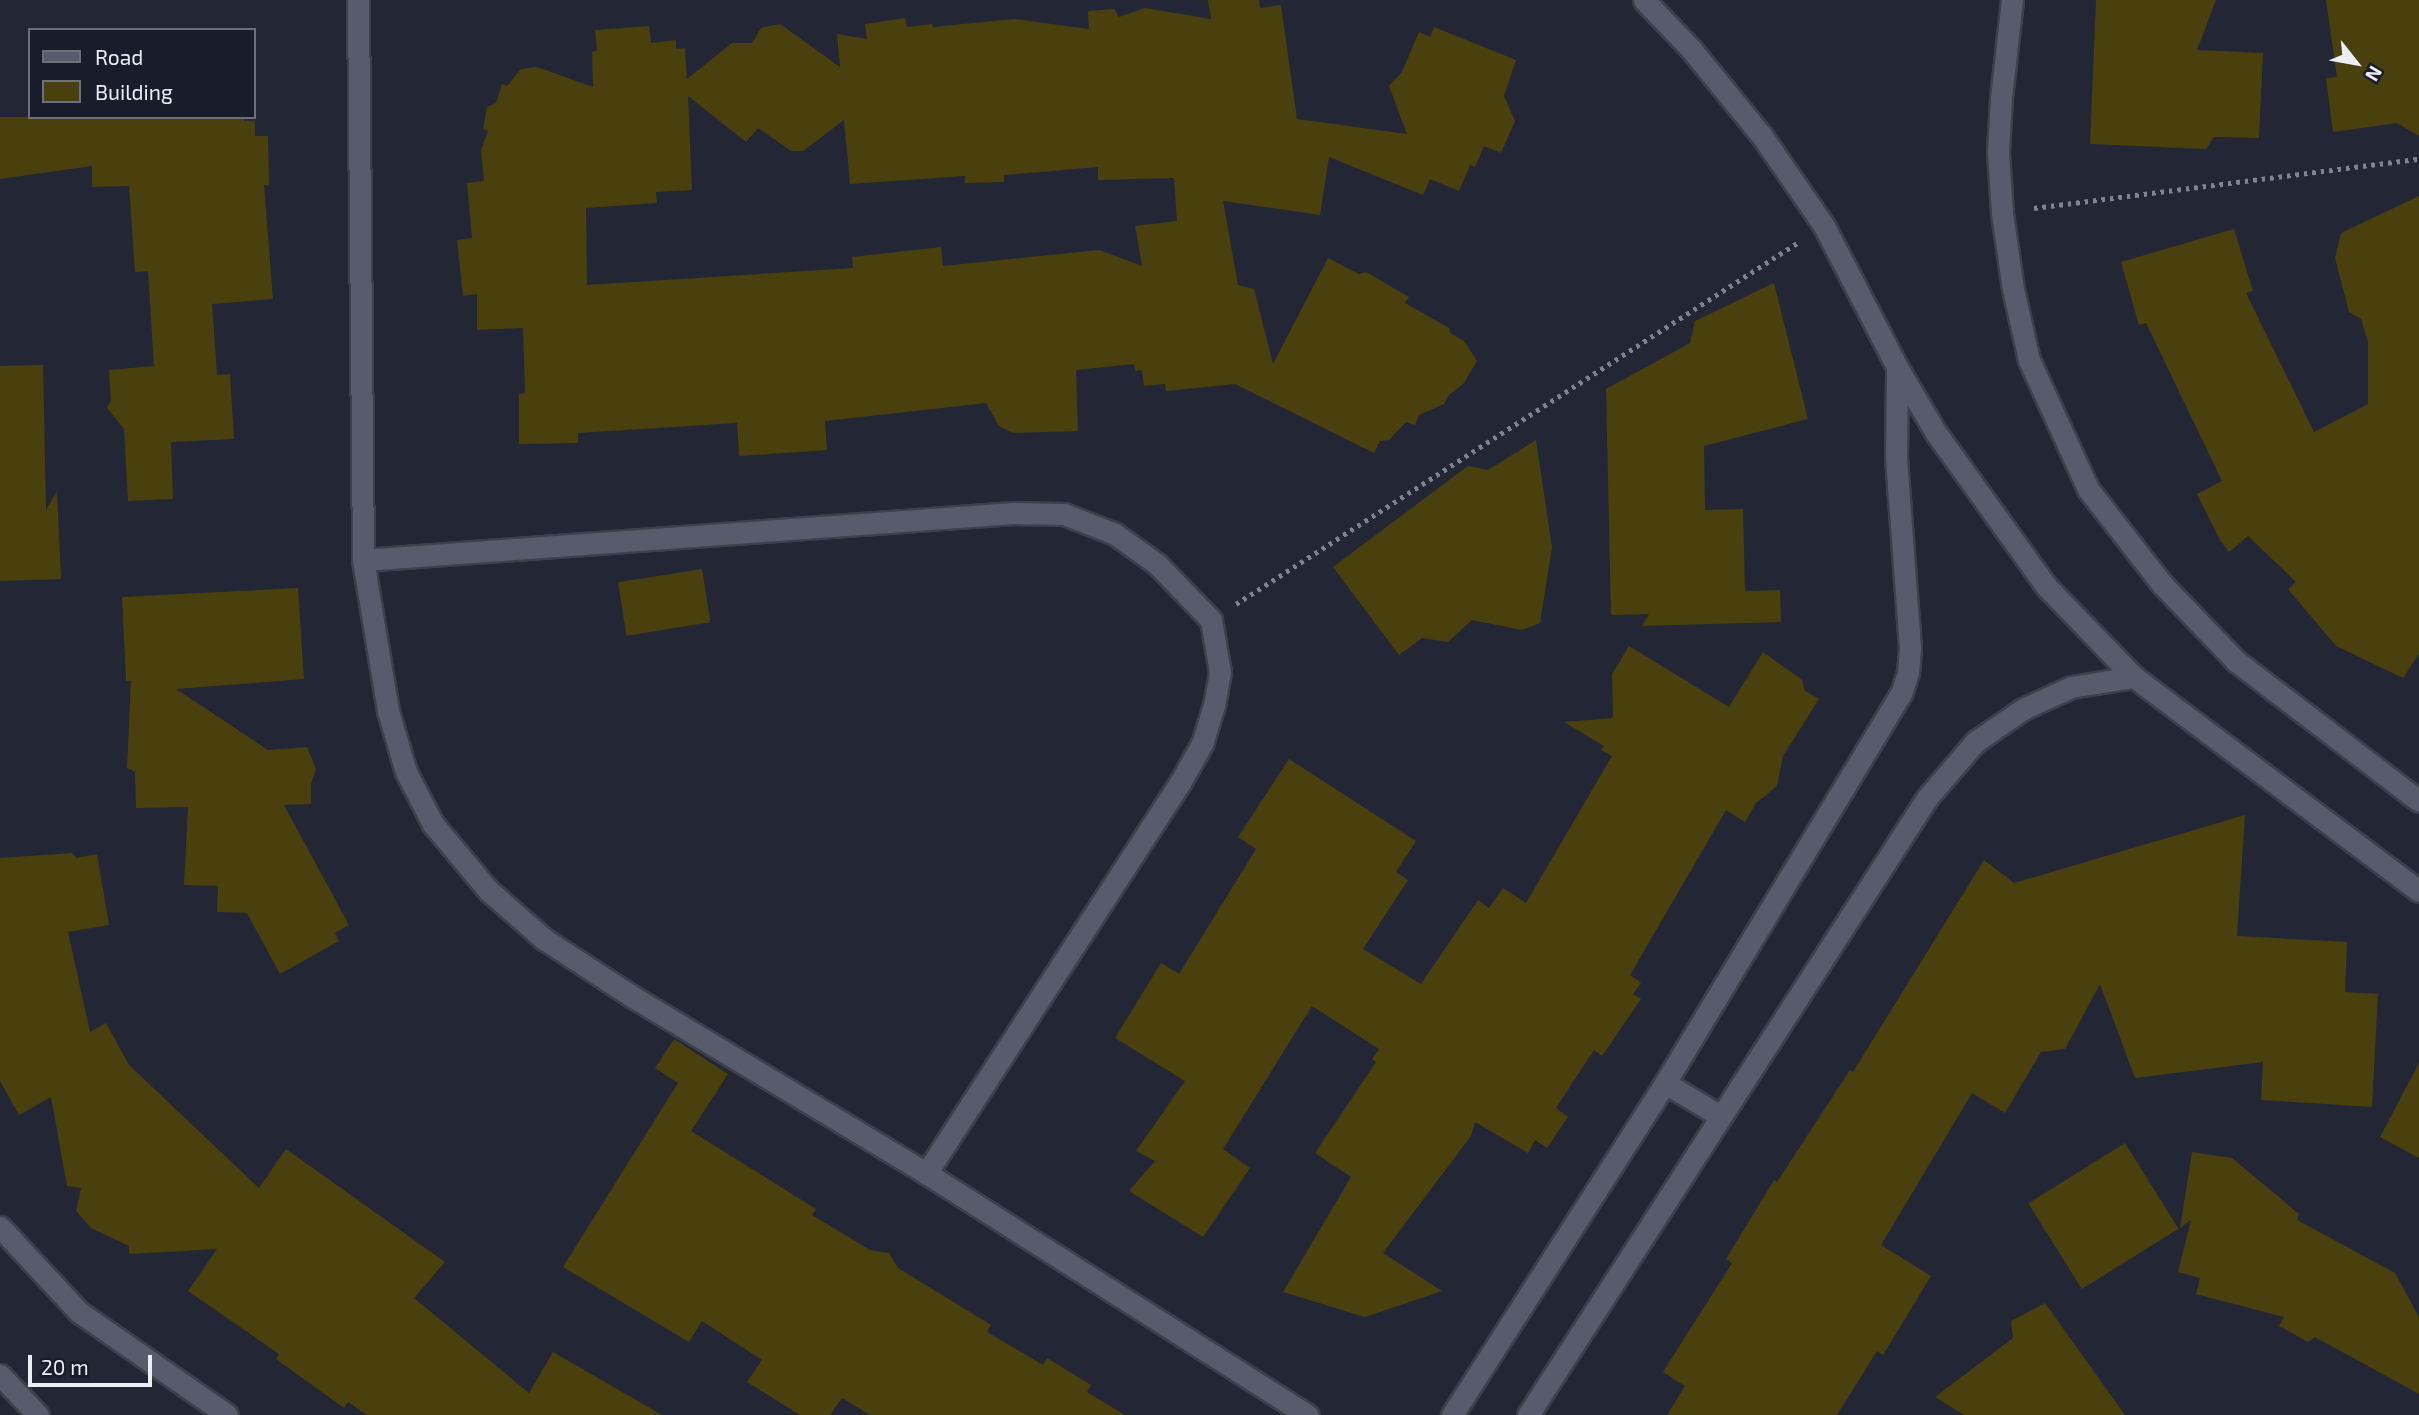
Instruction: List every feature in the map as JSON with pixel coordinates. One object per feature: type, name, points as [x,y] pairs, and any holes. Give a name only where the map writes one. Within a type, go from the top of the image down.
[{"type":"street","points":[[358,0],[363,560],[388,711],[405,772],[433,824],[488,890],[544,939],[634,997],[926,1173],[1308,1415]]},
{"type":"street","points":[[1644,0],[1729,93],[1824,226],[1897,367],[1974,488],[2046,586],[2134,677],[2419,891]]},
{"type":"street","points":[[2012,0],[2000,111],[2001,212],[2013,289],[2029,360],[2088,489],[2162,584],[2236,661],[2419,801]]},
{"type":"street","points":[[1452,1415],[1665,1083],[1901,694],[1908,672],[1910,648],[1896,456],[1897,367]]},
{"type":"street","points":[[363,560],[1013,513],[1064,514],[1115,534],[1157,564],[1211,620],[1220,672],[1203,742],[1181,781],[926,1173]]},
{"type":"street","points":[[1528,1415],[1927,798],[1975,742],[2023,709],[2071,687],[2134,677]]},
{"type":"street","points":[[1665,1083],[1720,1116]]},
{"type":"street","points":[[0,1227],[79,1312],[227,1415]]},
{"type":"street","points":[[0,1375],[38,1415]]},
{"type":"path","points":[[2001,212],[2419,159]]},
{"type":"path","points":[[1211,620],[1824,226]]},
{"type":"building","points":[[1208,0],[1259,0],[1260,8],[1281,5],[1297,119],[1407,134],[1389,86],[1402,72],[1419,32],[1430,37],[1434,27],[1516,60],[1504,96],[1515,121],[1501,153],[1484,146],[1475,167],[1470,165],[1459,191],[1430,179],[1423,195],[1329,157],[1320,215],[1223,201],[1238,285],[1254,289],[1273,364],[1328,258],[1359,274],[1366,272],[1409,297],[1405,303],[1449,328],[1450,333],[1464,341],[1477,361],[1464,383],[1448,396],[1444,404],[1419,415],[1415,425],[1406,422],[1389,440],[1380,441],[1374,453],[1235,384],[1166,391],[1165,384],[1144,386],[1142,370],[1135,371],[1134,364],[1076,370],[1078,431],[1013,433],[999,426],[986,403],[825,421],[827,450],[739,456],[737,423],[578,433],[578,443],[519,444],[519,394],[525,393],[523,328],[477,330],[477,294],[463,296],[457,240],[472,238],[467,183],[484,181],[481,150],[488,131],[483,129],[487,107],[496,103],[502,84],[507,86],[521,69],[537,67],[593,87],[592,52],[597,50],[595,30],[649,26],[651,43],[676,40],[676,49],[685,48],[687,79],[732,43],[752,43],[761,28],[780,24],[840,67],[837,34],[867,39],[865,24],[905,18],[907,27],[1014,19],[1089,29],[1088,11],[1114,9],[1119,17],[1145,8],[1211,19]],"holes":[[[688,96],[746,142],[758,128],[791,151],[803,151],[844,120],[850,184],[965,176],[965,183],[1004,182],[1004,175],[1098,167],[1098,180],[1174,178],[1177,221],[1135,226],[1142,266],[1099,250],[943,266],[941,247],[852,257],[853,268],[587,285],[586,208],[657,203],[656,192],[692,190]]]},
{"type":"building","points":[[2096,0],[2216,0],[2197,50],[2263,53],[2259,138],[2214,137],[2206,149],[2090,144]]},
{"type":"building","points":[[2326,0],[2419,0],[2419,136],[2397,123],[2333,132],[2326,78],[2337,77]]},
{"type":"building","points":[[0,117],[244,119],[255,121],[255,136],[268,136],[269,185],[264,185],[273,299],[212,304],[217,375],[230,374],[234,439],[171,442],[173,499],[128,501],[124,429],[107,408],[111,401],[109,370],[154,366],[148,271],[135,272],[129,186],[92,187],[92,166],[0,179]]},
{"type":"building","points":[[2419,196],[2419,654],[2403,678],[2336,646],[2288,589],[2296,582],[2248,536],[2229,552],[2220,540],[2197,494],[2222,481],[2146,323],[2139,325],[2121,262],[2234,229],[2253,291],[2246,293],[2314,432],[2368,404],[2368,342],[2361,319],[2349,312],[2335,258],[2341,233]]},
{"type":"building","points":[[1774,283],[1808,419],[1704,446],[1705,510],[1743,509],[1745,591],[1780,590],[1781,622],[1642,626],[1649,614],[1611,615],[1606,389],[1690,343],[1695,321]]},
{"type":"building","points":[[43,365],[46,510],[57,491],[61,579],[0,581],[0,366]]},
{"type":"building","points":[[1536,440],[1552,547],[1540,623],[1522,630],[1472,620],[1448,642],[1422,638],[1399,655],[1333,567],[1468,466],[1488,470]]},
{"type":"building","points":[[702,569],[710,622],[626,636],[618,582]]},
{"type":"building","points":[[298,588],[304,679],[176,689],[268,750],[307,747],[316,769],[311,784],[311,804],[284,805],[349,925],[335,933],[339,941],[280,974],[247,913],[217,912],[218,886],[184,885],[188,807],[136,808],[135,772],[127,768],[131,681],[126,681],[122,597]]},
{"type":"building","points":[[1629,646],[1729,707],[1763,652],[1802,680],[1805,691],[1819,699],[1783,756],[1777,786],[1756,803],[1745,822],[1726,810],[1630,975],[1641,983],[1633,994],[1641,999],[1602,1056],[1594,1050],[1556,1108],[1568,1117],[1547,1148],[1535,1140],[1528,1153],[1475,1122],[1471,1136],[1383,1253],[1442,1291],[1365,1317],[1283,1292],[1351,1177],[1315,1153],[1376,1062],[1372,1059],[1379,1049],[1312,1006],[1223,1149],[1250,1168],[1203,1237],[1129,1191],[1155,1161],[1136,1151],[1185,1081],[1115,1038],[1161,963],[1179,974],[1256,849],[1238,837],[1289,759],[1416,841],[1396,872],[1408,880],[1363,949],[1421,984],[1478,900],[1489,908],[1503,888],[1526,903],[1612,756],[1601,750],[1604,746],[1564,722],[1613,718],[1612,674]]},
{"type":"building","points":[[2245,815],[2237,936],[2347,942],[2345,992],[2378,994],[2372,1107],[2261,1100],[2263,1062],[2135,1078],[2100,984],[2065,1049],[2041,1052],[2005,1113],[1972,1093],[1881,1245],[1931,1276],[1883,1355],[1877,1351],[1837,1415],[1667,1415],[1685,1386],[1663,1372],[1732,1263],[1726,1259],[1774,1180],[1777,1182],[1850,1070],[1853,1072],[1984,860],[2014,883]]},
{"type":"building","points":[[72,853],[77,858],[97,854],[109,925],[68,932],[90,1032],[106,1023],[129,1065],[259,1188],[286,1149],[445,1262],[414,1298],[529,1393],[553,1352],[662,1415],[367,1415],[348,1402],[344,1408],[276,1359],[279,1354],[188,1291],[217,1249],[129,1254],[129,1246],[91,1228],[76,1211],[81,1188],[67,1186],[51,1097],[19,1115],[0,1081],[0,858]]},
{"type":"building","points":[[674,1039],[728,1074],[691,1131],[816,1209],[812,1215],[870,1250],[889,1253],[898,1268],[991,1325],[987,1332],[1043,1365],[1047,1358],[1091,1385],[1087,1392],[1125,1415],[870,1415],[842,1398],[830,1415],[800,1415],[747,1382],[762,1360],[702,1321],[689,1342],[563,1267],[678,1083],[655,1068]]},
{"type":"building","points":[[2419,1063],[2419,1158],[2380,1137]]},
{"type":"building","points":[[2125,1143],[2179,1229],[2082,1289],[2028,1203]]},
{"type":"building","points":[[2192,1152],[2232,1158],[2299,1214],[2297,1220],[2395,1273],[2419,1317],[2419,1394],[2315,1337],[2308,1342],[2279,1326],[2284,1317],[2196,1294],[2200,1278],[2178,1272],[2191,1220],[2180,1228]]},
{"type":"building","points":[[2045,1303],[2125,1415],[1964,1415],[1935,1397],[2013,1338],[2011,1321]]}]
